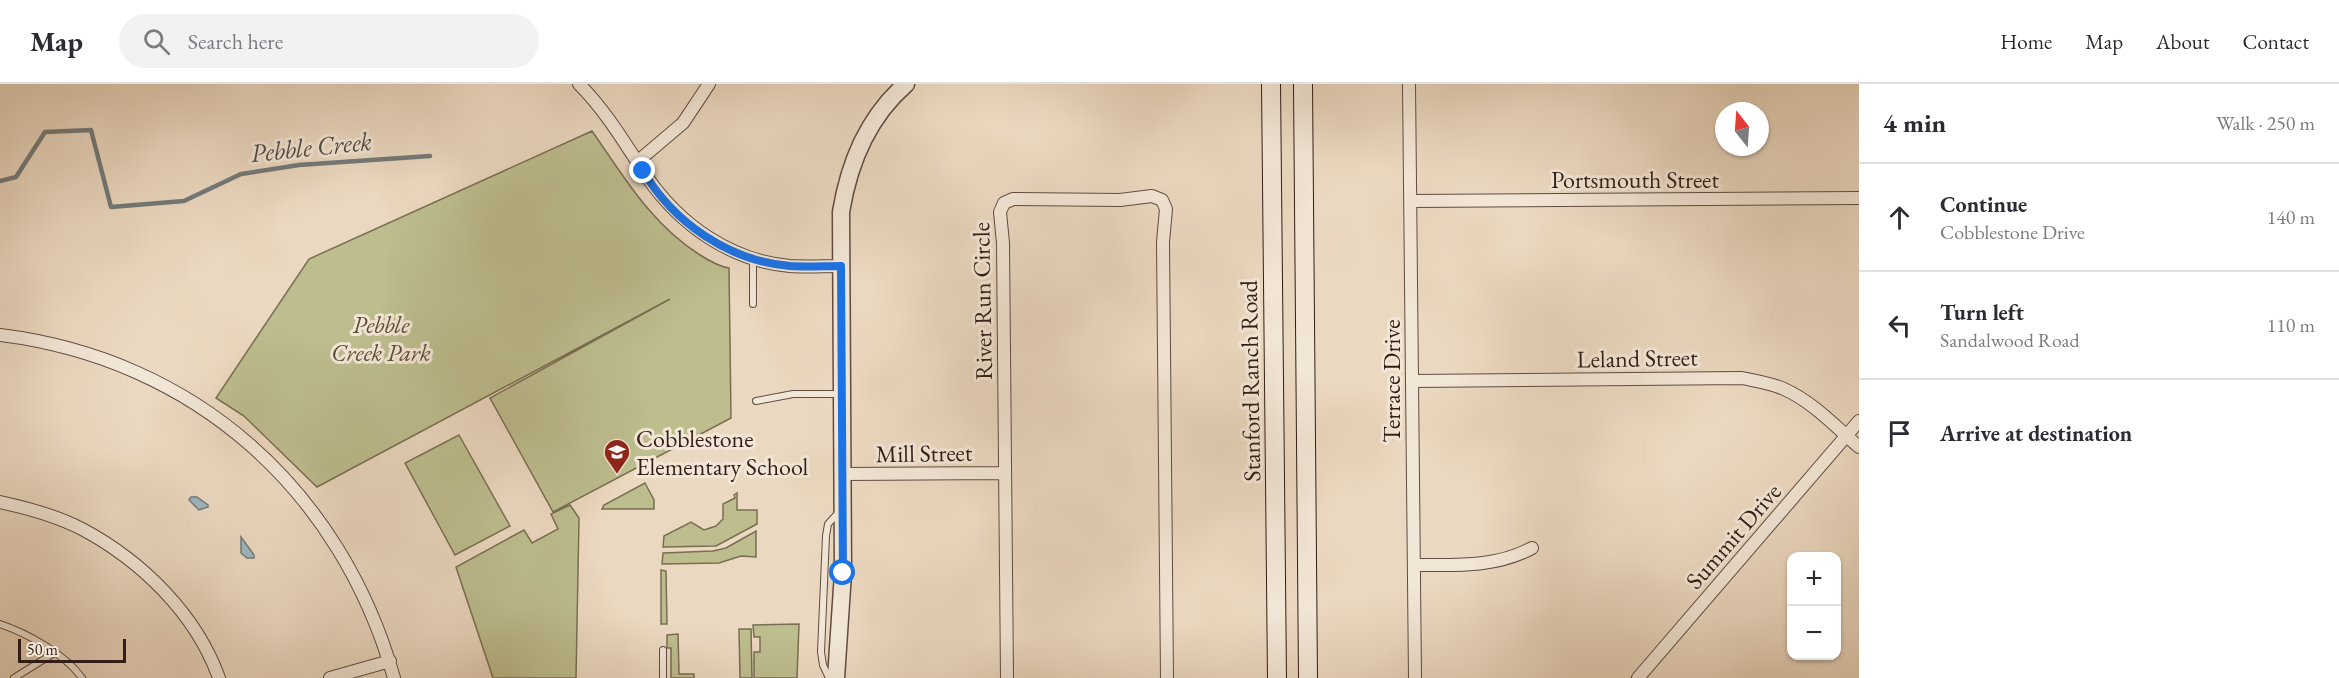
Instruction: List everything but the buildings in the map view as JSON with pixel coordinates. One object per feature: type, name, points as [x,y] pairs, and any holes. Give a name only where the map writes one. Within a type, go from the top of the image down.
[{"type":"main road","name":"Stanford Ranch Road","points":[[1271,84],[1277,678]]},
{"type":"main road","points":[[1303,84],[1308,678]]},
{"type":"street","points":[[579,84],[602,110],[654,188],[688,223],[723,247],[753,258],[789,266],[841,266]]},
{"type":"street","points":[[637,162],[683,123],[709,84]]},
{"type":"street","points":[[836,678],[843,573],[841,212],[856,153],[877,117],[906,84]]},
{"type":"street","name":"Terrace Drive","points":[[1409,84],[1414,678]]},
{"type":"street","name":"River Run Circle","points":[[1007,678],[1003,243],[1000,212],[1004,202],[1012,199],[1120,200],[1152,196],[1162,200],[1166,209],[1163,253],[1167,678]]},
{"type":"street","name":"Portsmouth Street","points":[[1411,201],[1859,198]]},
{"type":"street","points":[[0,335],[75,349],[128,367],[205,410],[252,446],[301,496],[345,559],[373,613],[394,678]]},
{"type":"street","name":"Leland Street","points":[[1412,381],[1742,378],[1784,389],[1820,412],[1859,447]]},
{"type":"street","name":"Summit Drive","points":[[1638,678],[1859,421]]},
{"type":"street","name":"Mill Street","points":[[843,474],[1005,473]]},
{"type":"street","points":[[0,502],[24,507],[81,529],[125,556],[155,582],[190,624],[219,678]]},
{"type":"street","points":[[1414,566],[1485,564],[1518,556],[1532,548]]},
{"type":"street","points":[[330,678],[390,661]]},
{"type":"lane","points":[[753,258],[753,304]]},
{"type":"lane","points":[[756,401],[793,394],[842,394]]},
{"type":"lane","points":[[829,678],[823,665],[821,652],[826,536],[828,524],[843,507]]},
{"type":"lane","points":[[0,624],[17,630],[54,653],[77,671],[82,678]]},
{"type":"lane","points":[[663,650],[663,678]]},
{"type":"lane","points":[[14,678],[54,653]]},
{"type":"green space","name":"Pebble Creek Park","points":[[592,131],[640,199],[667,229],[700,255],[729,268],[731,418],[553,512],[490,398],[670,299],[317,487],[244,416],[216,398],[309,259]]},
{"type":"green space","points":[[459,435],[510,526],[455,555],[405,463]]},
{"type":"green space","points":[[645,483],[654,500],[654,509],[602,509],[604,505]]},
{"type":"green space","points":[[737,493],[737,510],[757,510],[757,524],[716,546],[663,547],[664,536],[691,522],[704,530],[716,526],[723,519],[723,504],[735,498],[734,495]]},
{"type":"green space","points":[[570,505],[579,518],[576,678],[493,678],[456,567],[524,530],[532,543],[558,529],[551,514]]},
{"type":"green space","points":[[756,531],[756,557],[741,556],[719,563],[662,564],[663,553],[713,551],[726,548]]},
{"type":"green space","points":[[661,570],[666,571],[667,624],[661,624]]},
{"type":"green space","points":[[799,624],[797,678],[754,678],[754,652],[760,652],[760,637],[754,637],[753,625]]},
{"type":"green space","points":[[739,629],[751,629],[752,678],[740,678]]},
{"type":"green space","points":[[678,634],[679,674],[694,674],[694,678],[671,678],[671,648],[667,648],[667,635]]},
{"type":"water","points":[[191,497],[197,497],[208,507],[199,510],[189,500]]},
{"type":"water","points":[[241,537],[254,558],[247,558],[241,553]]},
{"type":"waterway","name":"Pebble Creek","points":[[0,181],[16,177],[45,132],[91,130],[111,207],[184,201],[241,174],[299,165],[430,156]]},
{"type":"place","name":"Cobblestone Elementary School","points":[[617,475]]},
{"type":"route","points":[[643,171],[654,188],[673,209],[705,237],[723,247],[765,262],[789,266],[841,266],[843,573]]}]
